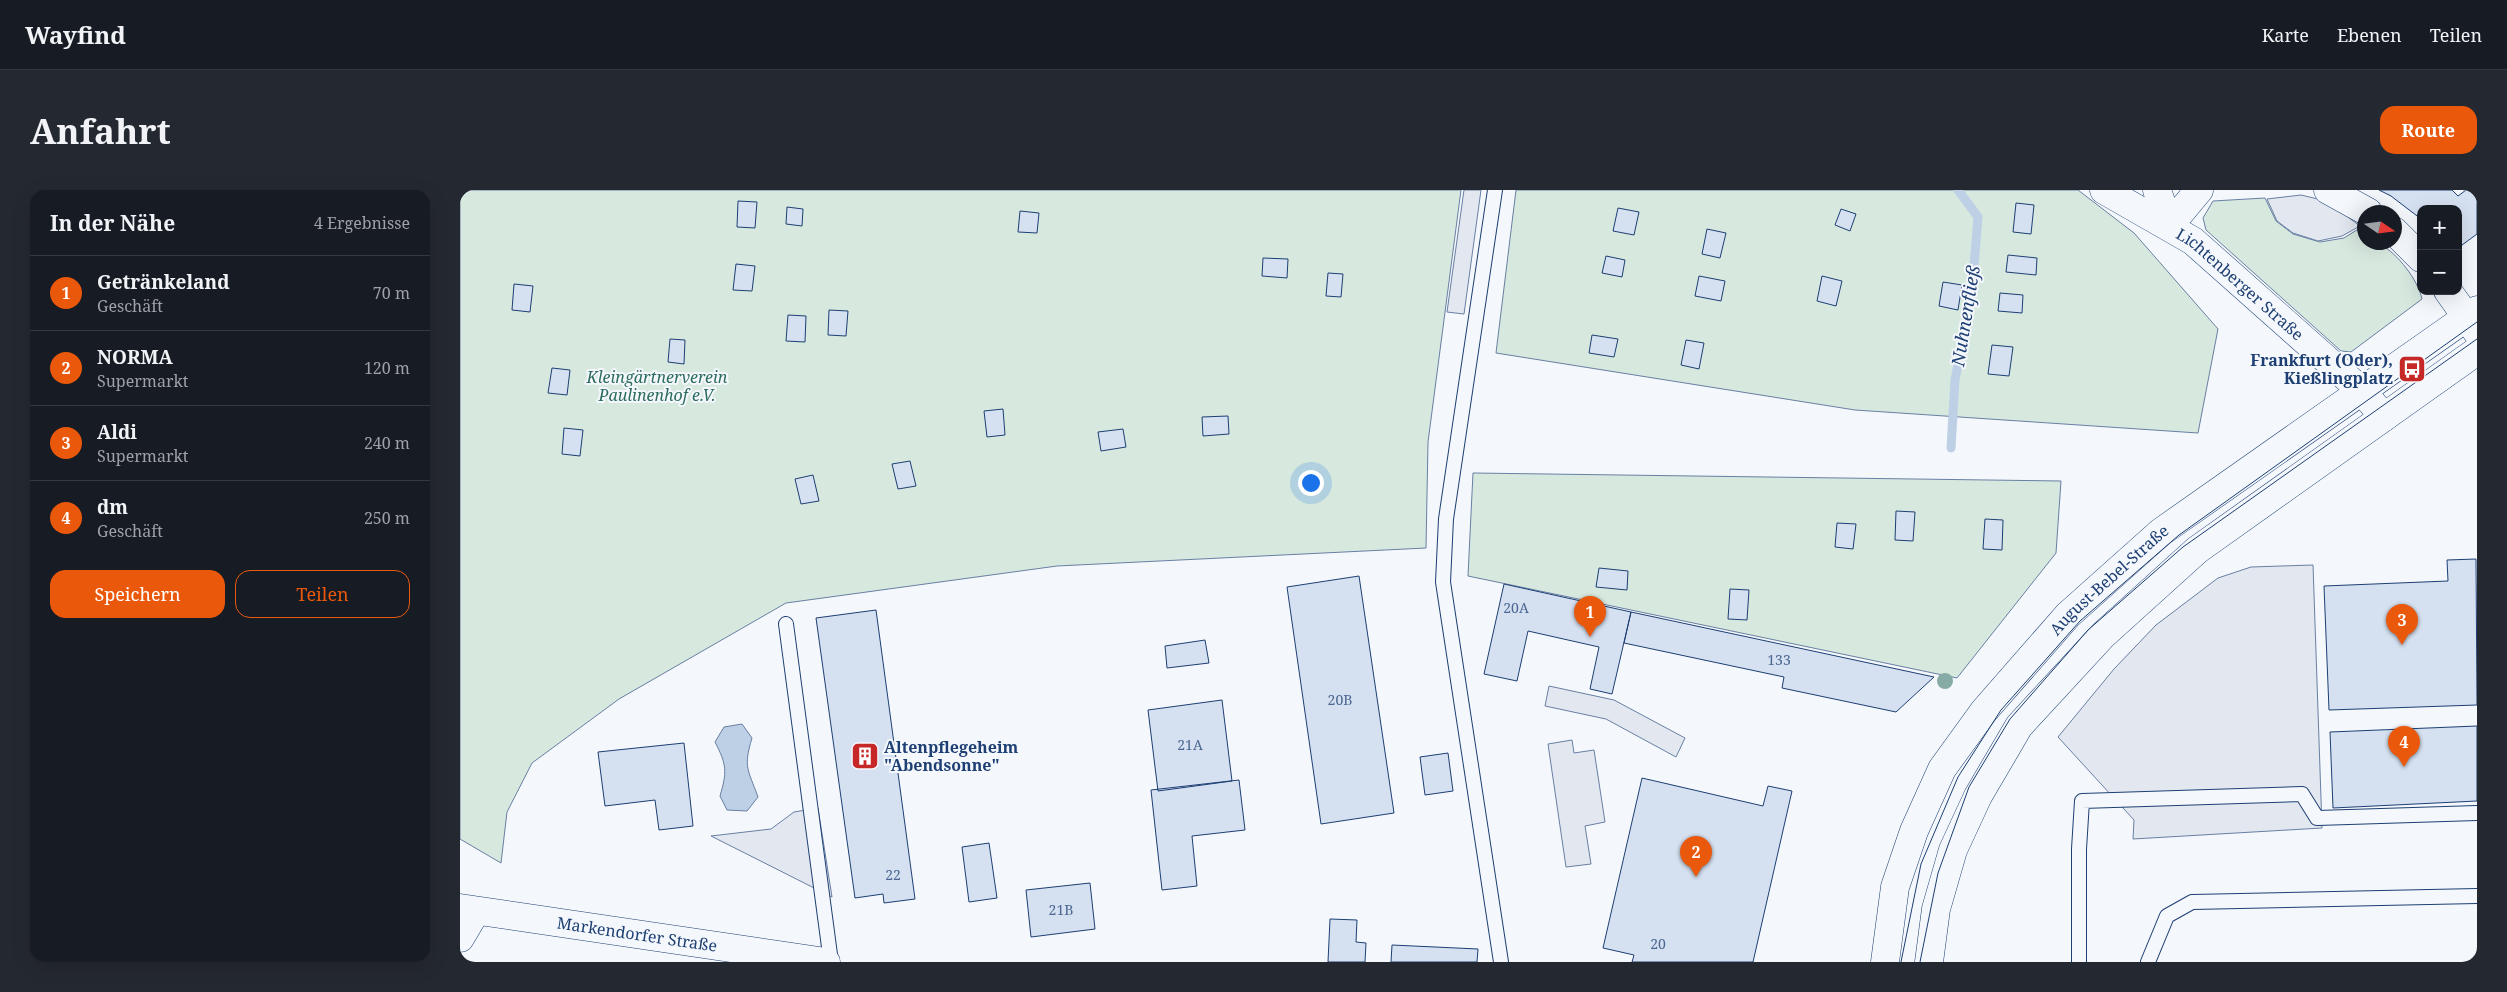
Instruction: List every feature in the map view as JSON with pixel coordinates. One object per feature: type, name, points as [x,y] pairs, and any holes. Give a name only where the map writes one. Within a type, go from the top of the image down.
[{"type":"street","name":"Lichtenberger Straße","points":[[2104,190],[2193,241],[2362,391],[2384,417]]},
{"type":"street","points":[[2157,190],[2168,226]]},
{"type":"street","points":[[2168,226],[2199,190]]},
{"type":"street","points":[[2328,190],[2357,206]]},
{"type":"street","points":[[2402,239],[2417,254]]},
{"type":"street","points":[[2452,295],[2474,320]]},
{"type":"street","name":"August-Bebel-Straße","points":[[1884,962],[1895,887],[1914,831],[1942,769],[1984,710],[2068,615],[2161,532],[2362,391],[2474,320]]},
{"type":"street","points":[[1929,962],[1936,909],[1953,850],[1978,796],[2019,726],[2103,635],[2197,550],[2477,351]]},
{"type":"street","name":"Markendorfer Straße","points":[[460,938],[468,909],[817,961]]},
{"type":"lane","points":[[1495,190],[1446,520],[1443,582],[1501,962]]},
{"type":"lane","points":[[786,624],[817,961]]},
{"type":"lane","points":[[2079,962],[2079,849],[2082,801],[2302,794],[2317,818],[2477,813]]},
{"type":"lane","points":[[2148,962],[2167,916],[2192,902],[2477,896]]},
{"type":"green space","name":"Kleingärtnerverein Paulinenhof e.V.","points":[[460,190],[1461,190],[1428,442],[1426,548],[1057,566],[786,603],[619,699],[532,763],[507,812],[501,863],[460,839]]},
{"type":"green space","points":[[1516,190],[2078,190],[2134,233],[2218,329],[2198,433],[1855,410],[1496,353]]},
{"type":"green space","points":[[2265,198],[2276,221],[2293,234],[2320,242],[2344,238],[2357,230],[2357,250],[2389,250],[2412,276],[2417,286],[2417,295],[2421,295],[2422,299],[2351,352],[2341,351],[2206,230],[2203,218],[2213,201]]},
{"type":"green space","points":[[1473,473],[2061,481],[2056,553],[1957,678],[1468,576]]},
{"type":"shaded area","points":[[1464,190],[1481,190],[1464,314],[1447,312]]},
{"type":"shaded area","points":[[2301,195],[2318,199],[2336,208],[2357,224],[2357,228],[2342,236],[2318,241],[2293,233],[2277,221],[2267,199]]},
{"type":"shaded area","points":[[2313,565],[2322,828],[2133,839],[2134,820],[2058,737],[2114,669],[2156,625],[2218,578],[2251,567]]},
{"type":"shaded area","points":[[1549,686],[1614,700],[1685,738],[1676,757],[1606,719],[1545,706]]},
{"type":"shaded area","points":[[1572,740],[1574,753],[1594,750],[1605,822],[1585,826],[1591,864],[1566,867],[1548,744]]},
{"type":"shaded area","points":[[818,808],[832,897],[711,836],[771,829],[794,812]]},
{"type":"water","points":[[742,724],[752,738],[747,762],[749,774],[758,797],[747,811],[727,810],[720,796],[725,774],[724,763],[715,742],[724,727]]},
{"type":"building","points":[[2379,190],[2452,190],[2458,196],[2466,190],[2477,190],[2477,234],[2462,245],[2462,205],[2417,205],[2417,216],[2391,196]]},
{"type":"building","points":[[738,201],[757,202],[755,228],[737,227]]},
{"type":"building","points":[[2016,203],[2034,205],[2031,234],[2013,232]]},
{"type":"building","points":[[787,207],[803,209],[802,226],[786,224]]},
{"type":"building","points":[[1618,208],[1639,212],[1634,235],[1613,231]]},
{"type":"building","points":[[1841,209],[1856,214],[1850,231],[1835,225]]},
{"type":"building","points":[[1020,211],[1039,213],[1037,233],[1018,232]]},
{"type":"building","points":[[1707,229],[1726,233],[1720,258],[1702,254]]},
{"type":"building","points":[[2008,255],[2037,258],[2036,275],[2006,272]]},
{"type":"building","points":[[1606,256],[1625,260],[1622,277],[1602,273]]},
{"type":"building","points":[[1263,258],[1288,259],[1287,278],[1262,276]]},
{"type":"building","points":[[736,264],[755,266],[752,291],[733,290]]},
{"type":"building","points":[[1328,273],[1343,274],[1341,297],[1326,296]]},
{"type":"building","points":[[1699,276],[1725,281],[1721,301],[1695,296]]},
{"type":"building","points":[[1822,276],[1842,281],[1836,306],[1817,301]]},
{"type":"building","points":[[1943,282],[1962,285],[1958,310],[1939,306]]},
{"type":"building","points":[[514,284],[533,286],[530,312],[512,310]]},
{"type":"building","points":[[2000,293],[2023,295],[2022,313],[1998,311]]},
{"type":"building","points":[[829,310],[848,311],[846,336],[828,335]]},
{"type":"building","points":[[788,315],[806,316],[805,342],[786,341]]},
{"type":"building","points":[[1592,335],[1618,339],[1614,357],[1589,353]]},
{"type":"building","points":[[670,339],[685,340],[684,364],[668,362]]},
{"type":"building","points":[[1686,340],[1704,343],[1699,369],[1681,365]]},
{"type":"building","points":[[1992,345],[2013,347],[2009,376],[1988,374]]},
{"type":"building","points":[[552,368],[570,370],[567,395],[548,393]]},
{"type":"building","points":[[1003,409],[1005,435],[987,437],[984,411]]},
{"type":"building","points":[[1228,416],[1229,434],[1203,436],[1202,417]]},
{"type":"building","points":[[564,428],[583,430],[580,456],[562,454]]},
{"type":"building","points":[[1123,429],[1126,447],[1101,451],[1098,432]]},
{"type":"building","points":[[910,461],[916,486],[898,489],[892,464]]},
{"type":"building","points":[[813,475],[819,501],[801,504],[795,479]]},
{"type":"building","points":[[1896,511],[1915,512],[1913,541],[1895,540]]},
{"type":"building","points":[[1985,519],[2003,520],[2002,550],[1983,549]]},
{"type":"building","points":[[1837,523],[1856,524],[1853,549],[1835,547]]},
{"type":"building","points":[[2476,559],[2477,705],[2329,710],[2324,586],[2448,581],[2447,560]]},
{"type":"building","points":[[1599,568],[1628,571],[1627,590],[1596,587]]},
{"type":"building","points":[[1359,576],[1394,813],[1321,824],[1287,587]]},
{"type":"building","points":[[1504,584],[1631,612],[1612,694],[1590,689],[1599,647],[1528,631],[1517,681],[1484,674]]},
{"type":"building","points":[[1730,589],[1749,590],[1747,620],[1728,619]]},
{"type":"building","name":"Altenpflegeheim \"Abendsonne\"","points":[[876,610],[915,899],[884,903],[883,894],[855,898],[816,618]]},
{"type":"building","points":[[1631,612],[1934,677],[1896,712],[1782,688],[1784,677],[1624,643]]},
{"type":"building","points":[[1205,640],[1209,663],[1167,668],[1165,646]]},
{"type":"building","points":[[1222,700],[1232,781],[1158,791],[1148,710]]},
{"type":"building","points":[[2477,726],[2477,801],[2333,808],[2330,732]]},
{"type":"building","points":[[684,743],[693,826],[659,830],[655,800],[605,806],[598,752]]},
{"type":"building","points":[[1448,753],[1453,791],[1425,795],[1420,757]]},
{"type":"building","points":[[1642,778],[1763,806],[1768,786],[1792,791],[1753,962],[1632,962],[1634,955],[1603,948]]},
{"type":"building","points":[[1239,780],[1245,830],[1192,836],[1197,886],[1162,890],[1151,790]]},
{"type":"building","points":[[989,843],[997,898],[969,902],[962,847]]},
{"type":"building","points":[[1090,883],[1095,929],[1031,937],[1026,890]]},
{"type":"building","points":[[1330,919],[1357,920],[1356,942],[1366,943],[1365,962],[1328,962]]},
{"type":"building","points":[[1392,945],[1478,949],[1477,962],[1391,962]]},
{"type":"waterway","name":"Nuhnenfließ","points":[[1951,448],[1955,380],[1972,291],[1978,217],[1958,190]]},
{"type":"tram line","points":[[1901,962],[1921,864],[1958,777],[2001,710],[2080,621],[2179,535],[2477,322]]},
{"type":"tram line","points":[[1920,962],[1938,873],[1969,787],[2010,719],[2088,630],[2183,547],[2477,339]]},
{"type":"place","name":"Frankfurt (Oder), Kießlingplatz","points":[[2412,369]]},
{"type":"place","name":"Getränkeland","points":[[1590,637]]},
{"type":"place","name":"Aldi","points":[[2402,645]]},
{"type":"place","name":"Altenpflegeheim \"Abendsonne\"","points":[[865,756]]},
{"type":"place","name":"dm","points":[[2404,767]]},
{"type":"place","name":"NORMA","points":[[1696,877]]}]
